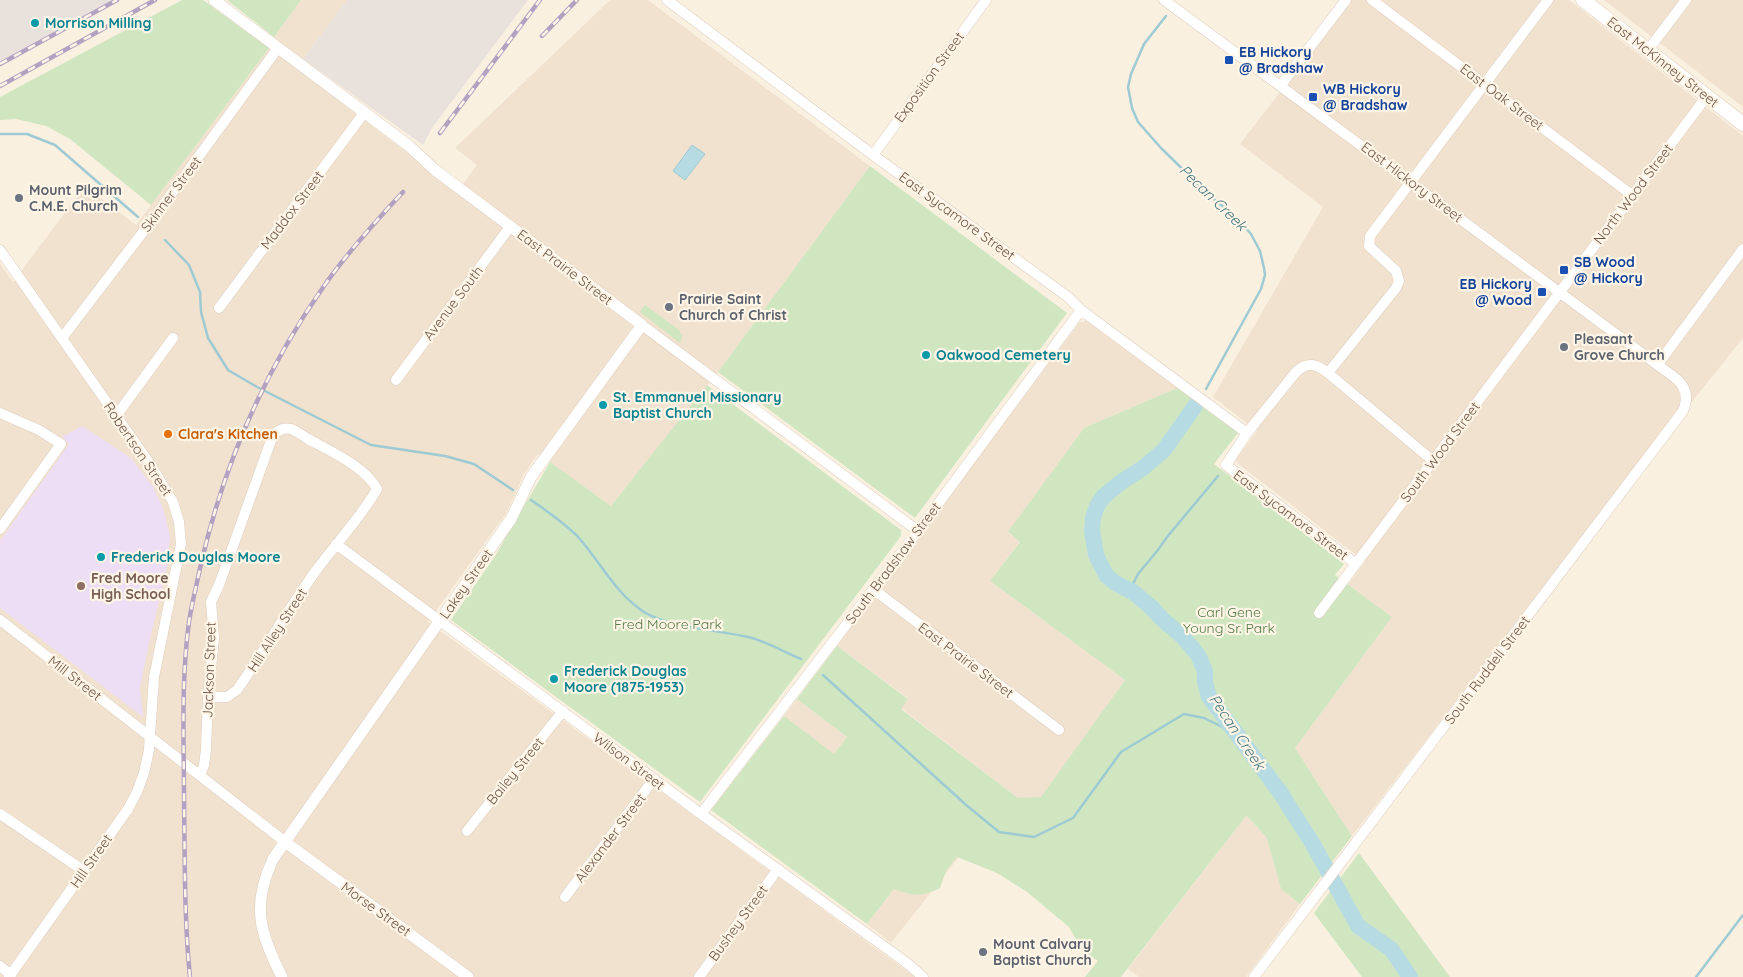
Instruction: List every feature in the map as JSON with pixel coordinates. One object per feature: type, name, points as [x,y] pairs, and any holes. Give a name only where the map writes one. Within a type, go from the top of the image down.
[{"type":"main road","name":"East McKinney Street","points":[[1583,0],[1743,124]]},
{"type":"street","name":"East Prairie Street","points":[[214,0],[408,145],[435,170],[918,531]]},
{"type":"street","name":"East Sycamore Street","points":[[667,0],[873,155],[1068,297],[1081,310],[1247,433],[1226,466],[1356,564]]},
{"type":"street","name":"Exposition Street","points":[[873,155],[986,0]]},
{"type":"street","name":"East Hickory Street","points":[[1164,0],[1658,364]]},
{"type":"street","points":[[1281,85],[1346,0]]},
{"type":"street","name":"East Oak Street","points":[[1372,0],[1632,195]]},
{"type":"street","points":[[1328,373],[1396,288],[1399,281],[1396,271],[1369,246],[1370,236],[1548,0]]},
{"type":"street","points":[[1648,50],[1686,0]]},
{"type":"street","name":"Skinner Street","points":[[62,338],[154,219],[278,48]]},
{"type":"street","name":"North Wood Street","points":[[1560,292],[1707,96]]},
{"type":"street","name":"Maddox Street","points":[[220,308],[364,113]]},
{"type":"street","name":"Avenue South","points":[[396,380],[510,226]]},
{"type":"street","points":[[1658,364],[1743,249]]},
{"type":"street","name":"Robertson Street","points":[[0,250],[150,464],[174,502],[179,522],[181,544],[154,677],[150,736]]},
{"type":"street","name":"South Wood Street","points":[[1319,613],[1560,292]]},
{"type":"street","name":"South Bradshaw Street","points":[[701,814],[918,531],[1081,310]]},
{"type":"street","name":"Lakey Street","points":[[282,977],[261,928],[260,900],[264,878],[284,841],[511,519],[532,478],[642,325]]},
{"type":"street","points":[[116,416],[173,338]]},
{"type":"street","points":[[1247,433],[1302,367],[1310,364],[1319,366],[1434,460]]},
{"type":"street","name":"South Ruddell Street","points":[[1254,977],[1362,837],[1682,411],[1686,404],[1685,388],[1658,364]]},
{"type":"street","points":[[0,413],[39,430],[61,444],[0,529]]},
{"type":"street","name":"Hill Alley Street","points":[[208,697],[227,697],[237,690],[290,608],[336,544],[368,504],[377,489],[373,481],[360,470],[335,454],[291,429],[281,429]]},
{"type":"street","name":"Jackson Street","points":[[200,776],[206,750],[208,697],[214,638],[211,602],[219,585],[273,435],[281,429]]},
{"type":"street","name":"Wilson Street","points":[[336,544],[701,814],[907,963],[923,977]]},
{"type":"street","name":"East Prairie Street","points":[[873,589],[1058,730]]},
{"type":"street","name":"Mill Street","points":[[0,620],[284,841]]},
{"type":"street","name":"Bailey Street","points":[[467,831],[563,711]]},
{"type":"street","name":"Hill Street","points":[[10,976],[128,809],[137,792],[149,750],[150,736]]},
{"type":"street","name":"Alexander Street","points":[[565,897],[654,779]]},
{"type":"street","points":[[0,814],[84,871]]},
{"type":"street","name":"Morse Street","points":[[284,841],[468,977]]},
{"type":"street","name":"Bushey Street","points":[[699,977],[778,869]]},
{"type":"street","points":[[0,966],[10,976]]},
{"type":"shaded area","name":"Morrison Milling","points":[[0,0],[119,0],[0,67]]},
{"type":"shaded area","points":[[301,0],[347,0],[303,59],[274,37]]},
{"type":"shaded area","points":[[347,0],[528,0],[432,128],[423,145],[303,59]]},
{"type":"shaded area","points":[[610,0],[648,0],[870,166],[718,372],[611,506],[538,454],[524,474],[507,512],[428,622],[915,977],[0,977],[0,263],[13,282],[85,186],[136,225],[269,48],[401,148],[456,193],[477,165],[455,148]]},
{"type":"shaded area","points":[[1351,0],[1569,0],[1743,136],[1743,338],[1537,596],[1352,836],[1295,748],[1392,617],[1348,585],[1365,562],[1235,461],[1257,431],[1213,397],[1323,207],[1240,144]]},
{"type":"shaded area","points":[[1604,0],[1743,0],[1743,107]]},
{"type":"shaded area","points":[[1086,321],[1177,388],[1084,428],[1008,533],[1020,541],[990,581],[1125,680],[1041,798],[1018,798],[901,708],[908,698],[837,646],[1080,322]]},
{"type":"shaded area","name":"Fred Moore High School","points":[[82,426],[131,458],[153,487],[163,508],[170,536],[168,563],[140,688],[143,717],[0,608],[0,541],[69,444],[62,437]]},
{"type":"shaded area","points":[[797,699],[847,737],[834,755],[784,716]]},
{"type":"shaded area","points":[[1246,816],[1267,837],[1281,889],[1300,904],[1246,977],[1139,977],[1128,969]]},
{"type":"shaded area","points":[[937,834],[962,853],[891,943],[867,924]]},
{"type":"green space","points":[[182,0],[203,0],[269,48],[151,205],[70,139],[46,126],[16,119],[0,120],[0,97]]},
{"type":"green space","points":[[227,0],[301,0],[274,37]]},
{"type":"green space","name":"Oakwood Cemetery","points":[[870,166],[1067,313],[915,518],[718,372]]},
{"type":"green space","points":[[645,305],[678,329],[683,336],[680,343],[640,312]]},
{"type":"green space","name":"Fred Moore Park","points":[[707,385],[901,530],[901,536],[700,802],[451,620],[495,556],[550,462],[611,506]]},
{"type":"green space","name":"Carl Gene Young Sr. Park","points":[[1177,388],[1238,433],[1214,464],[1344,564],[1335,575],[1392,617],[1295,748],[1352,836],[1300,904],[1281,889],[1267,838],[1246,816],[1121,977],[1085,977],[1098,961],[1082,950],[1069,927],[1027,892],[997,873],[957,857],[946,871],[940,888],[923,894],[907,893],[894,889],[867,924],[711,810],[784,716],[834,754],[847,737],[797,699],[837,646],[908,699],[901,709],[1018,798],[1041,797],[1125,680],[990,581],[1020,542],[1008,532],[1084,428]]},
{"type":"green space","points":[[1359,853],[1450,977],[1362,977],[1314,913]]},
{"type":"water","points":[[692,145],[705,154],[685,180],[673,171]]},
{"type":"waterway","name":"Pecan Creek","points":[[1166,16],[1144,44],[1131,74],[1128,87],[1132,108],[1138,122],[1161,148],[1211,197],[1237,218],[1251,234],[1260,251],[1265,275],[1261,289],[1206,389]]},
{"type":"waterway","points":[[0,134],[27,134],[55,145],[138,217]]},
{"type":"waterway","points":[[165,240],[189,265],[200,292],[201,312],[208,338],[228,370],[257,387],[371,445],[445,456],[474,464],[513,490]]},
{"type":"waterway","name":"Pecan Creek","points":[[1195,406],[1164,450],[1103,497],[1097,506],[1093,518],[1092,531],[1096,555],[1106,575],[1115,583],[1133,592],[1151,607],[1183,637],[1198,655],[1205,671],[1205,682],[1209,697],[1280,792],[1314,846],[1358,926],[1391,949],[1410,977]]},
{"type":"waterway","points":[[1133,592],[1132,586],[1138,574],[1218,476]]},
{"type":"waterway","points":[[531,500],[574,533],[616,587],[644,612],[667,622],[755,639],[801,659]]},
{"type":"waterway","points":[[823,675],[965,804],[999,832],[1034,837],[1073,818],[1121,752],[1184,714],[1204,718],[1237,734]]},
{"type":"waterway","points":[[1696,977],[1743,915]]},
{"type":"railway","points":[[0,64],[117,0]]},
{"type":"railway","points":[[0,86],[155,0]]},
{"type":"railway","points":[[440,133],[540,0]]},
{"type":"railway","points":[[542,36],[577,0]]},
{"type":"railway","points":[[190,977],[185,866],[184,688],[186,644],[190,615],[210,527],[234,454],[265,385],[283,351],[333,274],[403,192]]},
{"type":"place","name":"Morrison Milling","points":[[35,23]]},
{"type":"place","name":"EB Hickory @ Bradshaw","points":[[1229,60]]},
{"type":"place","name":"WB Hickory @ Bradshaw","points":[[1313,97]]},
{"type":"place","name":"Mount Pilgrim C.M.E. Church","points":[[19,198]]},
{"type":"place","name":"SB Wood @ Hickory","points":[[1564,270]]},
{"type":"place","name":"EB Hickory @ Wood","points":[[1542,292]]},
{"type":"place","name":"Prairie Saint Church of Christ","points":[[669,307]]},
{"type":"place","name":"Pleasant Grove Church","points":[[1564,347]]},
{"type":"place","name":"Oakwood Cemetery","points":[[926,355]]},
{"type":"place","name":"St. Emmanuel Missionary Baptist Church","points":[[603,405]]},
{"type":"place","name":"Clara's Kitchen","points":[[168,434]]},
{"type":"place","name":"Frederick Douglas Moore","points":[[101,557]]},
{"type":"place","name":"Fred Moore High School","points":[[81,586]]},
{"type":"place","name":"Frederick Douglas Moore (1875-1953)","points":[[554,679]]},
{"type":"place","name":"Mount Calvary Baptist Church","points":[[983,952]]}]
